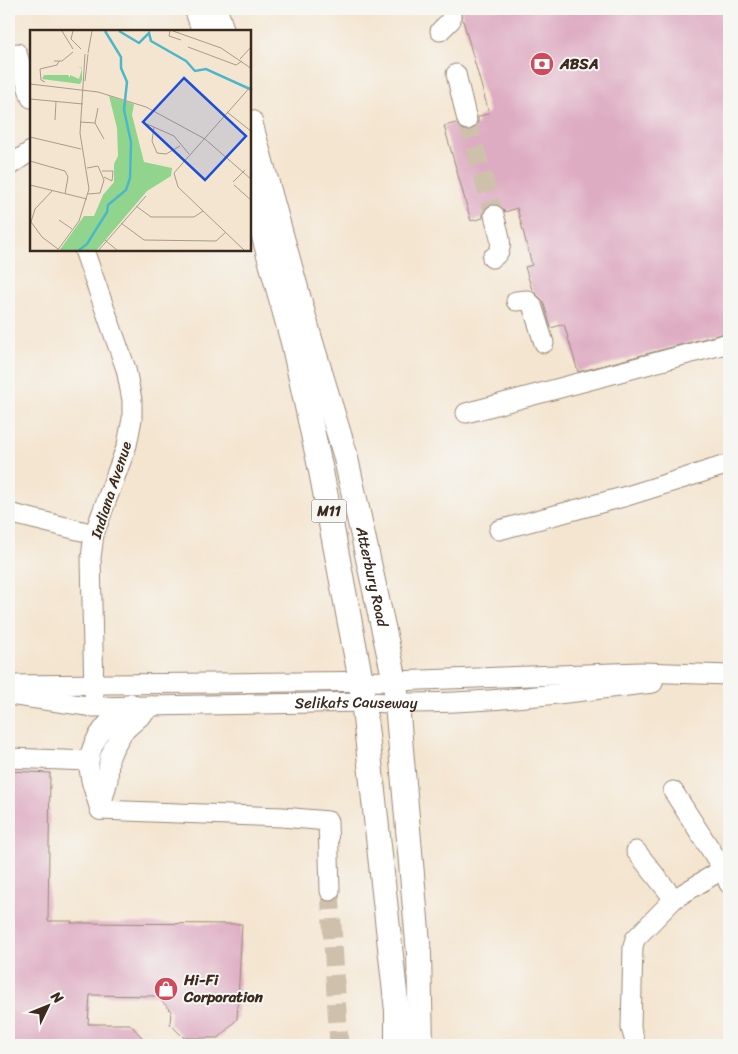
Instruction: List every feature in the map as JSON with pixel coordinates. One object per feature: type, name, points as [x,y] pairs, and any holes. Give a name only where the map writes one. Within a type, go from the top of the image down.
[{"type":"main road","points":[[197,9],[204,30]]},
{"type":"main road","points":[[215,9],[222,30]]},
{"type":"main road","name":"Atterbury Road","points":[[251,126],[310,340],[345,454],[396,692],[419,954],[421,1045]]},
{"type":"main road","name":"Atterbury Road","points":[[251,190],[293,342],[322,479],[362,692],[397,1011],[397,1045]]},
{"type":"street","points":[[440,31],[451,20],[451,9]]},
{"type":"street","points":[[17,53],[30,95]]},
{"type":"street","points":[[456,74],[467,120]]},
{"type":"street","points":[[9,166],[30,152]]},
{"type":"street","points":[[492,258],[498,255],[502,249],[494,215]]},
{"type":"street","name":"Indiana Avenue","points":[[84,251],[126,369],[132,400],[132,419],[127,446],[94,534],[91,558],[94,707]]},
{"type":"street","points":[[516,301],[524,299],[530,302],[544,342]]},
{"type":"street","points":[[466,413],[729,343]]},
{"type":"street","points":[[500,530],[627,496],[729,464]]},
{"type":"street","points":[[9,513],[94,534]]},
{"type":"street","name":"Selikats Causeway","points":[[9,685],[159,684],[396,692],[641,672],[729,675]]},
{"type":"street","points":[[100,810],[91,779],[89,761],[98,739],[110,721],[127,706],[159,684]]},
{"type":"street","name":"Selikats Causeway","points":[[14,700],[94,707],[152,706],[362,692]]},
{"type":"street","points":[[100,810],[108,780],[109,760],[114,747],[128,726],[152,706]]},
{"type":"street","points":[[9,758],[89,761]]},
{"type":"street","points":[[636,1045],[631,1028],[633,947],[635,939],[674,899],[726,876],[673,791]]},
{"type":"street","points":[[100,810],[282,817],[328,821],[330,891]]},
{"type":"street","points":[[636,851],[674,899]]},
{"type":"building","points":[[462,9],[729,9],[729,332],[578,372],[564,324],[551,328],[543,301],[532,290],[525,267],[532,265],[517,208],[505,212],[497,204],[491,204],[483,212],[483,218],[471,221],[444,126],[456,123],[463,131],[470,131],[478,124],[478,117],[489,113],[462,17]]},
{"type":"building","points":[[9,771],[50,773],[48,921],[72,921],[71,923],[242,924],[237,1019],[219,1038],[184,1038],[170,1024],[171,1011],[157,996],[90,995],[88,1024],[130,1024],[149,1045],[9,1045]]},
{"type":"tunnel","points":[[467,120],[494,215]]},
{"type":"tunnel","points":[[330,891],[339,1045]]},
{"type":"place","name":"ABSA","points":[[542,64]]},
{"type":"place","name":"Hi-Fi Corporation","points":[[166,989]]}]
